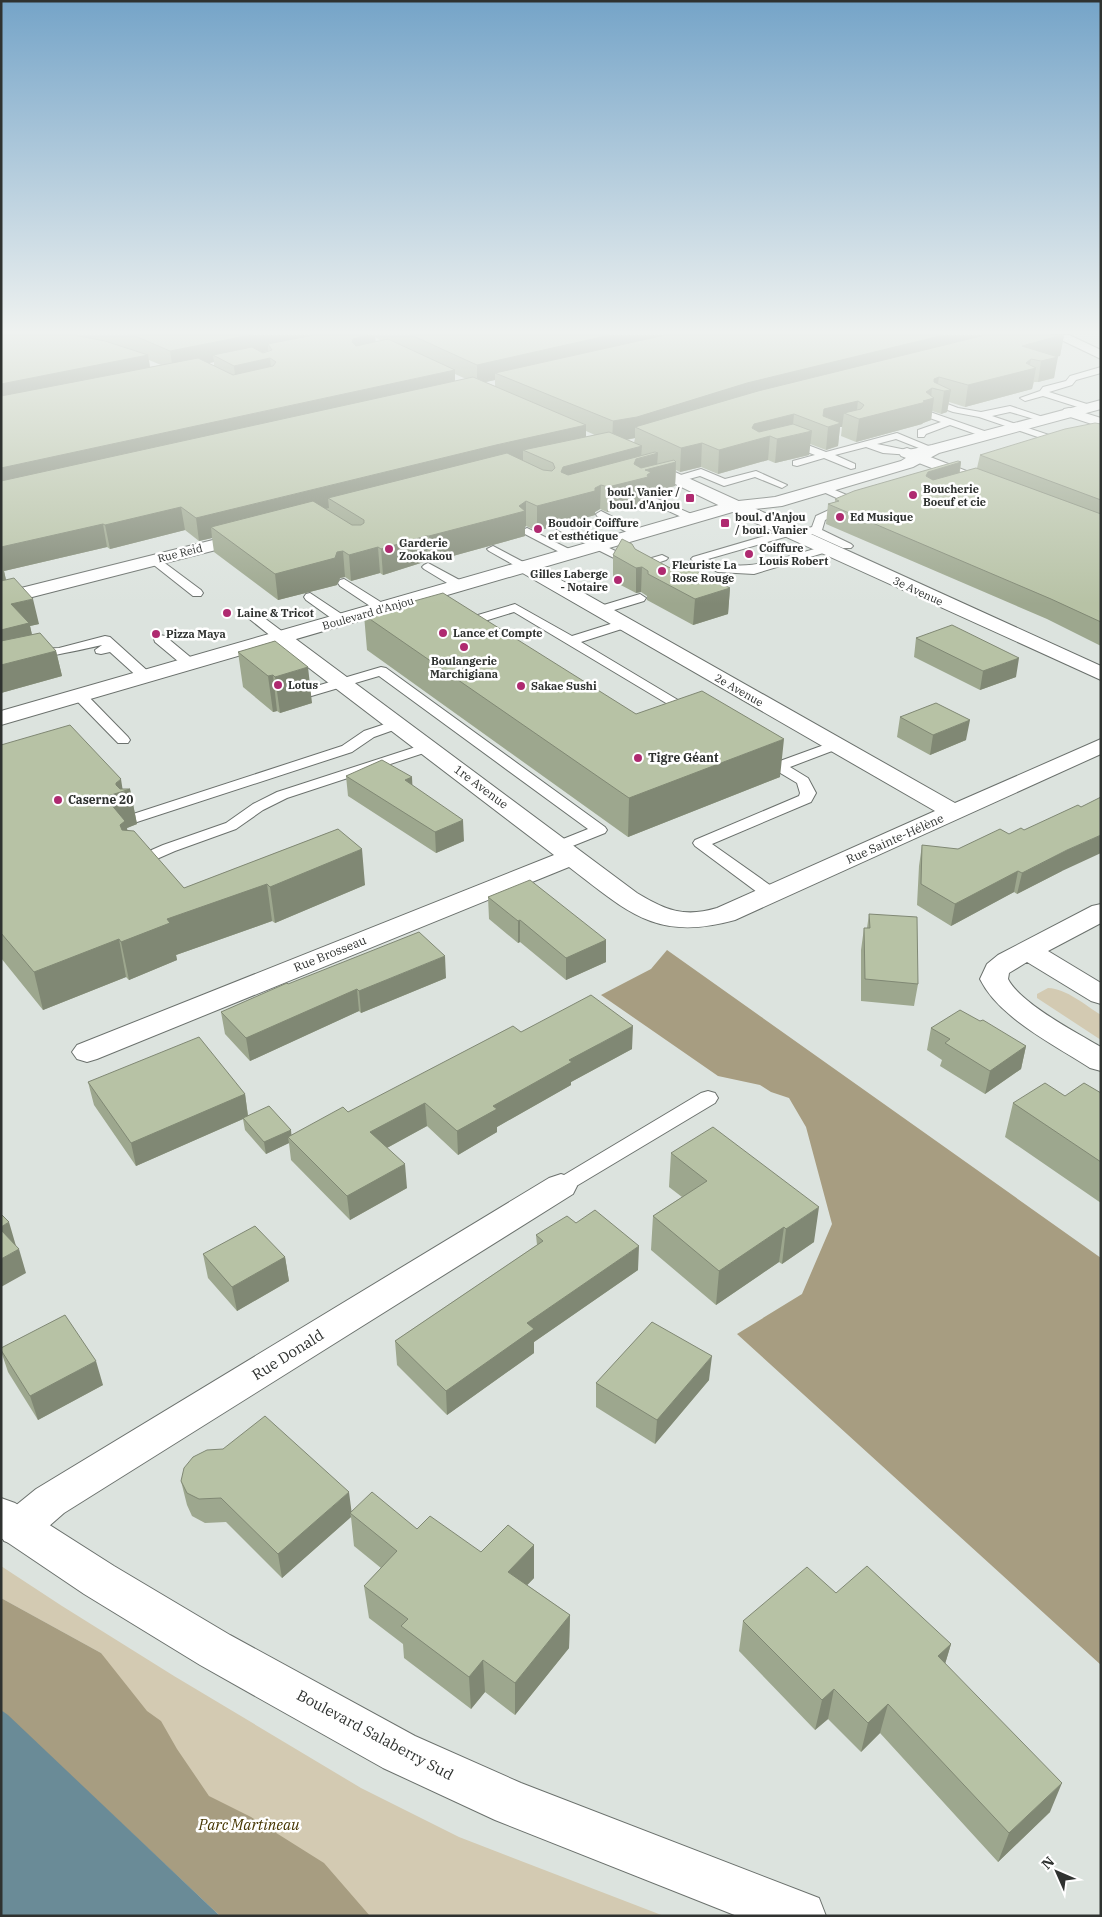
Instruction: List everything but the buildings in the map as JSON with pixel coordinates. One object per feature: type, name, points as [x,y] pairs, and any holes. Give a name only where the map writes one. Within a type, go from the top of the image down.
[{"type":"street","name":"Boulevard d'Anjou","points":[[735,506],[755,493],[782,485],[887,456],[919,454],[1026,424]]},
{"type":"street","name":"Boulevard d'Anjou","points":[[1,718],[383,608],[427,603],[461,586],[735,506],[776,502],[907,464],[919,454]]},
{"type":"street","points":[[919,454],[968,483],[994,487]]},
{"type":"street","name":"3e Avenue","points":[[631,457],[658,476],[677,478],[735,506],[800,532],[826,549],[1101,674]]},
{"type":"street","name":"Rue Reid","points":[[1,599],[267,532]]},
{"type":"street","name":"2e Avenue","points":[[525,567],[954,812]]},
{"type":"street","name":"1re Avenue","points":[[282,638],[642,908],[670,920],[686,922]]},
{"type":"street","name":"Rue Sainte-Hélène","points":[[686,922],[700,921],[726,914],[1101,746]]},
{"type":"street","name":"Rue Brosseau","points":[[87,1052],[566,851]]},
{"type":"street","points":[[1101,912],[1000,966],[995,973],[994,980],[997,987],[1018,1007],[1101,1061]]},
{"type":"street","points":[[1027,950],[1101,995]]},
{"type":"street","name":"Rue Donald","points":[[10,1522],[50,1501],[561,1186]]},
{"type":"street","name":"Boulevard Salaberry Sud","points":[[10,1522],[99,1580],[215,1650],[399,1752],[519,1805],[801,1916]]},
{"type":"lane","points":[[922,435],[921,432],[926,428],[940,424]]},
{"type":"lane","points":[[957,424],[988,435]]},
{"type":"lane","points":[[1009,424],[1064,443],[1091,436],[1101,437]]},
{"type":"lane","points":[[895,428],[922,435],[950,446]]},
{"type":"lane","points":[[797,463],[897,436],[919,454]]},
{"type":"lane","points":[[840,441],[855,447]]},
{"type":"lane","points":[[781,445],[792,442],[851,466]]},
{"type":"lane","points":[[867,444],[883,450],[919,454]]},
{"type":"lane","points":[[677,478],[702,472],[724,483],[756,474],[782,485]]},
{"type":"lane","points":[[640,475],[658,476]]},
{"type":"lane","points":[[823,488],[845,498],[848,504],[840,510],[820,518],[817,529],[697,559],[718,568],[754,570],[826,549]]},
{"type":"lane","points":[[653,500],[692,518]]},
{"type":"lane","points":[[601,514],[638,534]]},
{"type":"lane","points":[[562,528],[642,570],[662,558]]},
{"type":"lane","points":[[527,531],[570,554]]},
{"type":"lane","points":[[800,532],[847,546]]},
{"type":"lane","points":[[492,549],[525,567]]},
{"type":"lane","points":[[154,560],[197,593]]},
{"type":"lane","points":[[428,566],[461,586]]},
{"type":"lane","points":[[344,583],[383,608]]},
{"type":"lane","points":[[310,597],[342,620]]},
{"type":"lane","points":[[601,610],[640,598]]},
{"type":"lane","points":[[465,622],[516,608],[699,718]]},
{"type":"lane","points":[[250,614],[282,638]]},
{"type":"lane","points":[[451,617],[465,622],[484,634]]},
{"type":"lane","points":[[571,641],[624,624]]},
{"type":"lane","points":[[160,639],[190,664]]},
{"type":"lane","points":[[1,663],[39,653],[59,652],[104,640],[146,677]]},
{"type":"lane","points":[[64,660],[112,647]]},
{"type":"lane","points":[[308,693],[381,671],[599,830],[566,851]]},
{"type":"lane","points":[[80,696],[123,740]]},
{"type":"lane","points":[[670,715],[686,709]]},
{"type":"lane","points":[[132,819],[347,748],[369,734],[397,724]]},
{"type":"lane","points":[[780,766],[835,745]]},
{"type":"lane","points":[[137,862],[169,848],[231,826],[258,807],[282,795],[428,748]]},
{"type":"lane","points":[[752,749],[803,781],[808,793],[806,799],[700,843],[771,894]]},
{"type":"lane","points":[[561,1186],[708,1098]]},
{"type":"green space","points":[[667,950],[1101,1258],[1101,1665],[737,1334],[802,1294],[832,1224],[806,1127],[789,1098],[771,1092],[760,1085],[718,1076],[601,995],[651,969]]},
{"type":"green space","points":[[1048,988],[1069,994],[1101,1015],[1101,1040],[1037,998],[1037,994]]},
{"type":"green space","name":"Parc Martineau","points":[[1,1566],[174,1676],[361,1788],[459,1837],[664,1916],[220,1916],[101,1653],[1,1598]]},
{"type":"green space","points":[[1,1598],[101,1653],[147,1711],[161,1721],[177,1749],[209,1796],[251,1817],[324,1863],[370,1916],[220,1916],[1,1710]]},
{"type":"water","points":[[1,1710],[8,1715],[220,1916],[1,1916]]},
{"type":"place","name":"Boucherie Boeuf et cie","points":[[913,495]]},
{"type":"place","name":"boul. Vanier / boul. d'Anjou","points":[[690,498]]},
{"type":"place","name":"Ed Musique","points":[[840,517]]},
{"type":"place","name":"boul. d'Anjou / boul. Vanier","points":[[725,523]]},
{"type":"place","name":"Boudoir Coiffure et esthétique","points":[[538,529]]},
{"type":"place","name":"Garderie Zookakou","points":[[389,549]]},
{"type":"place","name":"Coiffure Louis Robert","points":[[749,554]]},
{"type":"place","name":"Fleuriste La Rose Rouge","points":[[662,571]]},
{"type":"place","name":"Gilles Laberge - Notaire","points":[[618,580]]},
{"type":"place","name":"Laine & Tricot","points":[[227,613]]},
{"type":"place","name":"Lance et Compte","points":[[443,633]]},
{"type":"place","name":"Pizza Maya","points":[[156,634]]},
{"type":"place","name":"Boulangerie Marchigiana","points":[[464,647]]},
{"type":"place","name":"Lotus","points":[[278,685]]},
{"type":"place","name":"Sakae Sushi","points":[[521,686]]},
{"type":"place","name":"Tigre Géant","points":[[638,758]]},
{"type":"place","name":"Caserne 20","points":[[58,800]]}]
